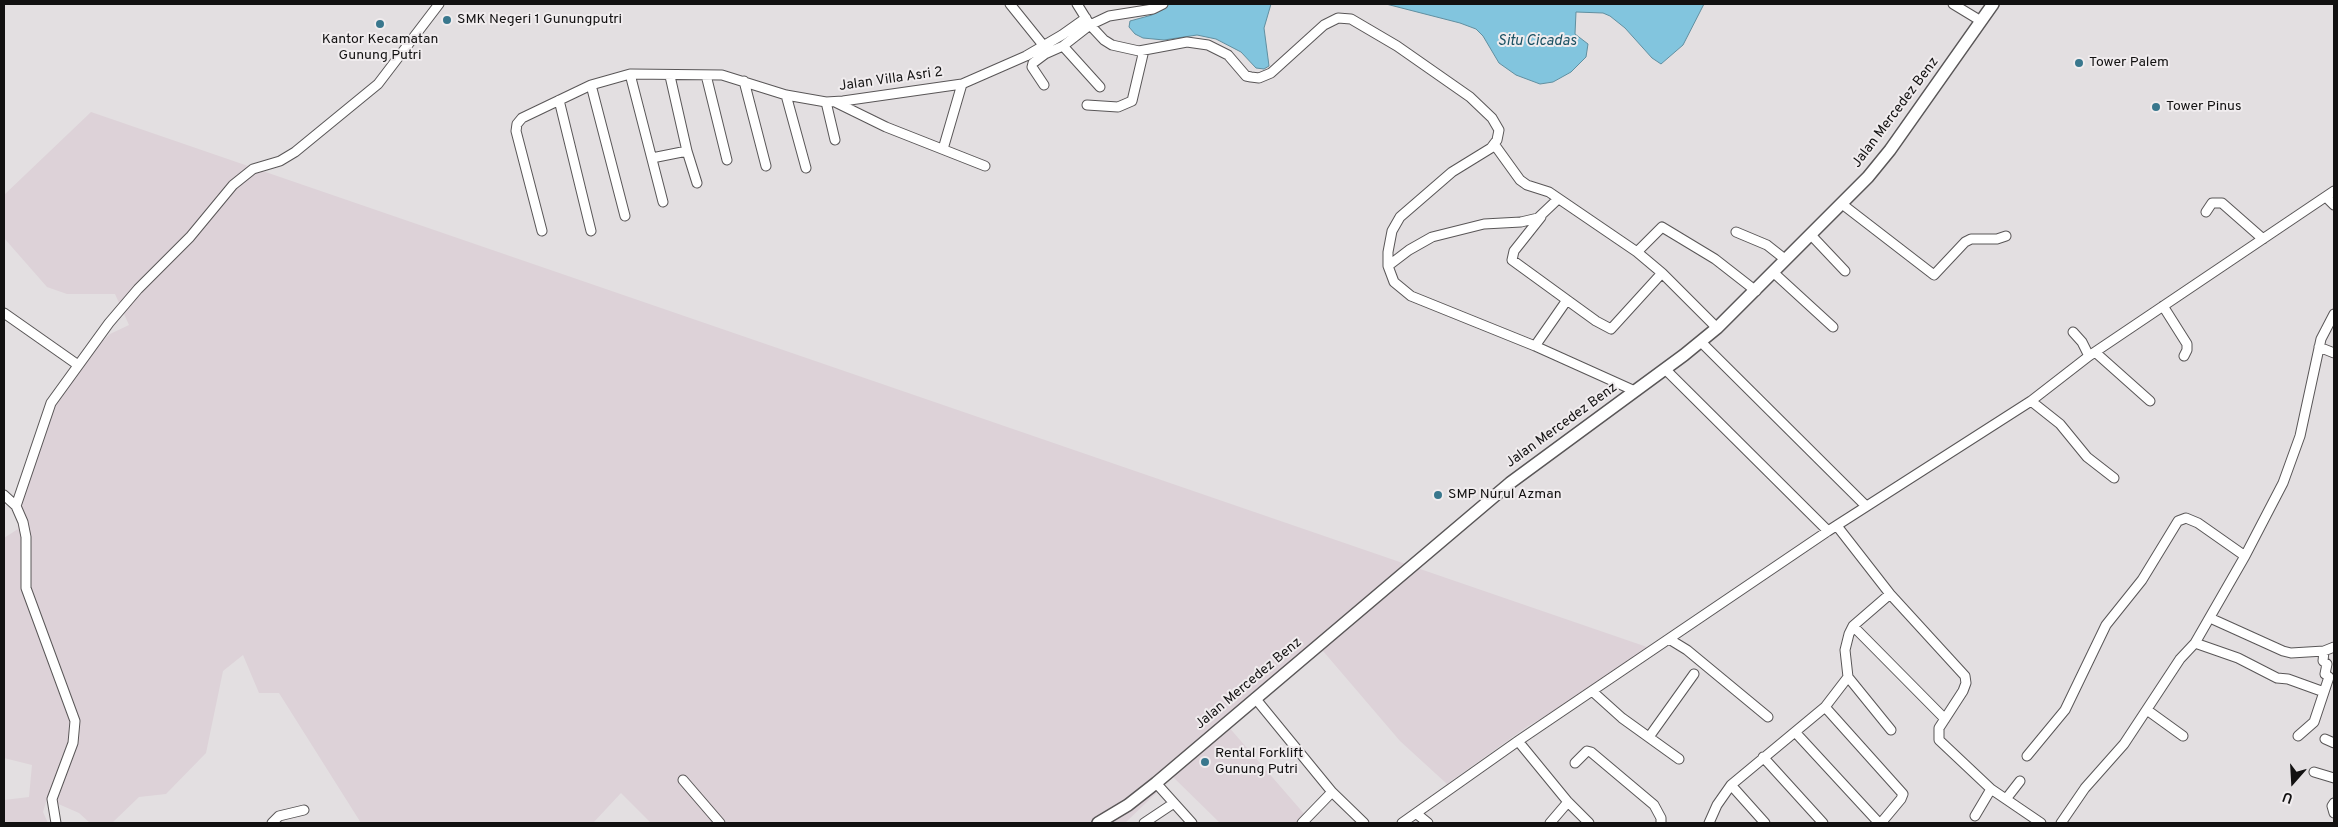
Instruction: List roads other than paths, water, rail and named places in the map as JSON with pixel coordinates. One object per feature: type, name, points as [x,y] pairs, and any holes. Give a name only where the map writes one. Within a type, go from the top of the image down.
[{"type":"main road","name":"Jalan Mercedez Benz","points":[[1098,823],[1156,783],[1510,483],[1665,369],[1717,328],[1842,204],[1890,150],[1992,4]]},
{"type":"street","points":[[16,506],[51,403],[78,365],[138,289],[190,238],[233,185],[253,169],[280,161],[295,152],[378,84],[439,4]]},
{"type":"street","points":[[1010,4],[1043,46]]},
{"type":"street","points":[[1077,4],[1088,22],[1112,45],[1129,50],[1144,50],[1187,42],[1208,45],[1228,55],[1246,76],[1259,78],[1271,73],[1331,20],[1338,18],[1351,19],[1397,46],[1470,97],[1497,124],[1498,135],[1494,144],[1452,172],[1400,217],[1389,243],[1388,266],[1397,287],[1411,296],[1535,346],[1635,391]]},
{"type":"street","points":[[1044,85],[1033,70],[1032,65],[1046,54],[1063,46],[1088,22],[1115,14],[1153,9],[1163,4]]},
{"type":"street","points":[[1953,4],[1981,21]]},
{"type":"street","name":"Jalan Villa Asri 2","points":[[542,231],[516,131],[517,124],[522,118],[591,85],[630,74],[670,76],[722,75],[744,80],[786,95],[830,102],[962,84],[1026,56],[1088,22]]},
{"type":"street","points":[[1063,46],[1100,86]]},
{"type":"street","points":[[1087,105],[1118,107],[1132,101],[1144,50]]},
{"type":"street","points":[[630,74],[663,202]]},
{"type":"street","points":[[670,76],[687,151],[697,182]]},
{"type":"street","points":[[706,76],[728,160]]},
{"type":"street","points":[[744,80],[766,166]]},
{"type":"street","points":[[943,149],[962,84]]},
{"type":"street","points":[[591,85],[625,216]]},
{"type":"street","points":[[786,95],[806,168]]},
{"type":"street","points":[[559,100],[591,231]]},
{"type":"street","points":[[830,102],[835,140]]},
{"type":"street","points":[[830,102],[985,166]]},
{"type":"street","points":[[1494,144],[1520,180],[1558,199],[1637,252],[1662,273],[1717,328]]},
{"type":"street","points":[[652,158],[687,151]]},
{"type":"street","points":[[1402,823],[1418,814],[1518,741],[1828,531],[2031,401],[2092,354],[2330,194],[2334,205]]},
{"type":"street","points":[[1558,199],[1514,251],[1512,260],[1567,300],[1611,329],[1662,273]]},
{"type":"street","points":[[2206,212],[2212,203],[2222,203],[2263,239]]},
{"type":"street","points":[[1842,204],[1934,275],[1965,242],[1971,239],[1997,239],[2006,236]]},
{"type":"street","points":[[1388,266],[1421,243],[1445,233],[1484,224],[1521,222],[1543,215]]},
{"type":"street","points":[[1637,252],[1662,228],[1714,260],[1756,291]]},
{"type":"street","points":[[1736,232],[1767,245],[1786,260]]},
{"type":"street","points":[[1811,235],[1845,271]]},
{"type":"street","points":[[1774,273],[1833,327]]},
{"type":"street","points":[[1535,346],[1567,300]]},
{"type":"street","points":[[2163,306],[2187,344],[2184,356]]},
{"type":"street","points":[[4,313],[78,365]]},
{"type":"street","points":[[2061,823],[2085,788],[2124,744],[2180,659],[2195,643],[2245,556],[2283,482],[2300,436],[2323,332],[2334,314]]},
{"type":"street","points":[[2073,332],[2092,354],[2150,401]]},
{"type":"street","points":[[1701,342],[1866,506]]},
{"type":"street","points":[[2319,347],[2334,353]]},
{"type":"street","points":[[1665,369],[1828,531]]},
{"type":"street","points":[[2031,401],[2065,428],[2087,457],[2114,478]]},
{"type":"street","points":[[4,496],[16,506],[26,537],[26,588],[75,721],[73,743],[52,799],[56,823]]},
{"type":"street","points":[[2027,756],[2065,710],[2106,626],[2142,580],[2178,521],[2186,518],[2198,523],[2245,556]]},
{"type":"street","points":[[1837,526],[1890,594],[1965,676],[1966,683],[1963,691],[1945,719],[1937,735],[1938,740],[1991,789],[2041,823]]},
{"type":"street","points":[[1890,594],[1853,626],[1845,650],[1848,677],[1891,730]]},
{"type":"street","points":[[2210,618],[2291,653],[2324,651],[2334,647]]},
{"type":"street","points":[[1853,626],[1945,719]]},
{"type":"street","points":[[1668,639],[1687,650],[1768,717]]},
{"type":"street","points":[[2195,643],[2238,658],[2277,678],[2288,679],[2324,692]]},
{"type":"street","points":[[2298,736],[2312,724],[2330,676],[2326,674],[2327,663],[2322,661],[2324,651]]},
{"type":"street","points":[[1648,737],[1694,674]]},
{"type":"street","points":[[1711,821],[1732,785],[1763,756],[1825,707],[1848,677]]},
{"type":"street","points":[[1592,691],[1648,737],[1679,759]]},
{"type":"street","points":[[1255,698],[1332,792],[1364,823]]},
{"type":"street","points":[[1795,732],[1880,823],[1905,795],[1825,707]]},
{"type":"street","points":[[2146,710],[2183,736]]},
{"type":"street","points":[[1518,741],[1568,802],[1589,823]]},
{"type":"street","points":[[1576,763],[1586,751],[1591,752],[1654,805],[1661,818],[1661,823]]},
{"type":"street","points":[[1763,756],[1823,823]]},
{"type":"street","points":[[2314,772],[2334,778]]},
{"type":"street","points":[[683,780],[720,823]]},
{"type":"street","points":[[2006,799],[2020,781]]},
{"type":"street","points":[[1156,783],[1192,823]]},
{"type":"street","points":[[1732,785],[1765,823]]},
{"type":"street","points":[[1975,816],[1991,789]]},
{"type":"street","points":[[1302,823],[1332,792]]},
{"type":"street","points":[[1550,823],[1568,802]]},
{"type":"street","points":[[1144,823],[1174,803]]},
{"type":"street","points":[[2334,803],[2332,806],[2334,813]]},
{"type":"street","points":[[272,823],[279,816],[304,810]]},
{"type":"street","points":[[1418,814],[1428,823]]},
{"type":"water","points":[[1167,4],[1271,4],[1264,28],[1269,66],[1264,69],[1256,68],[1241,52],[1216,39],[1197,35],[1164,40],[1143,38],[1135,34],[1129,27],[1130,21],[1152,15]]},
{"type":"water","name":"Situ Cicadas","points":[[1386,4],[1704,4],[1683,45],[1661,64],[1652,58],[1625,28],[1610,16],[1603,13],[1576,12],[1575,34],[1588,44],[1586,57],[1571,72],[1553,82],[1540,84],[1516,75],[1499,63],[1483,36],[1476,29]]},
{"type":"place","name":"SMK Negeri 1 Gunungputri","points":[[447,20]]},
{"type":"place","name":"Kantor Kecamatan Gunung Putri","points":[[380,24]]},
{"type":"place","name":"Tower Palem","points":[[2079,63]]},
{"type":"place","name":"Tower Pinus","points":[[2156,107]]},
{"type":"place","name":"SMP Nurul Azman","points":[[1438,495]]},
{"type":"place","name":"Rental Forklift Gunung Putri","points":[[1205,762]]}]
